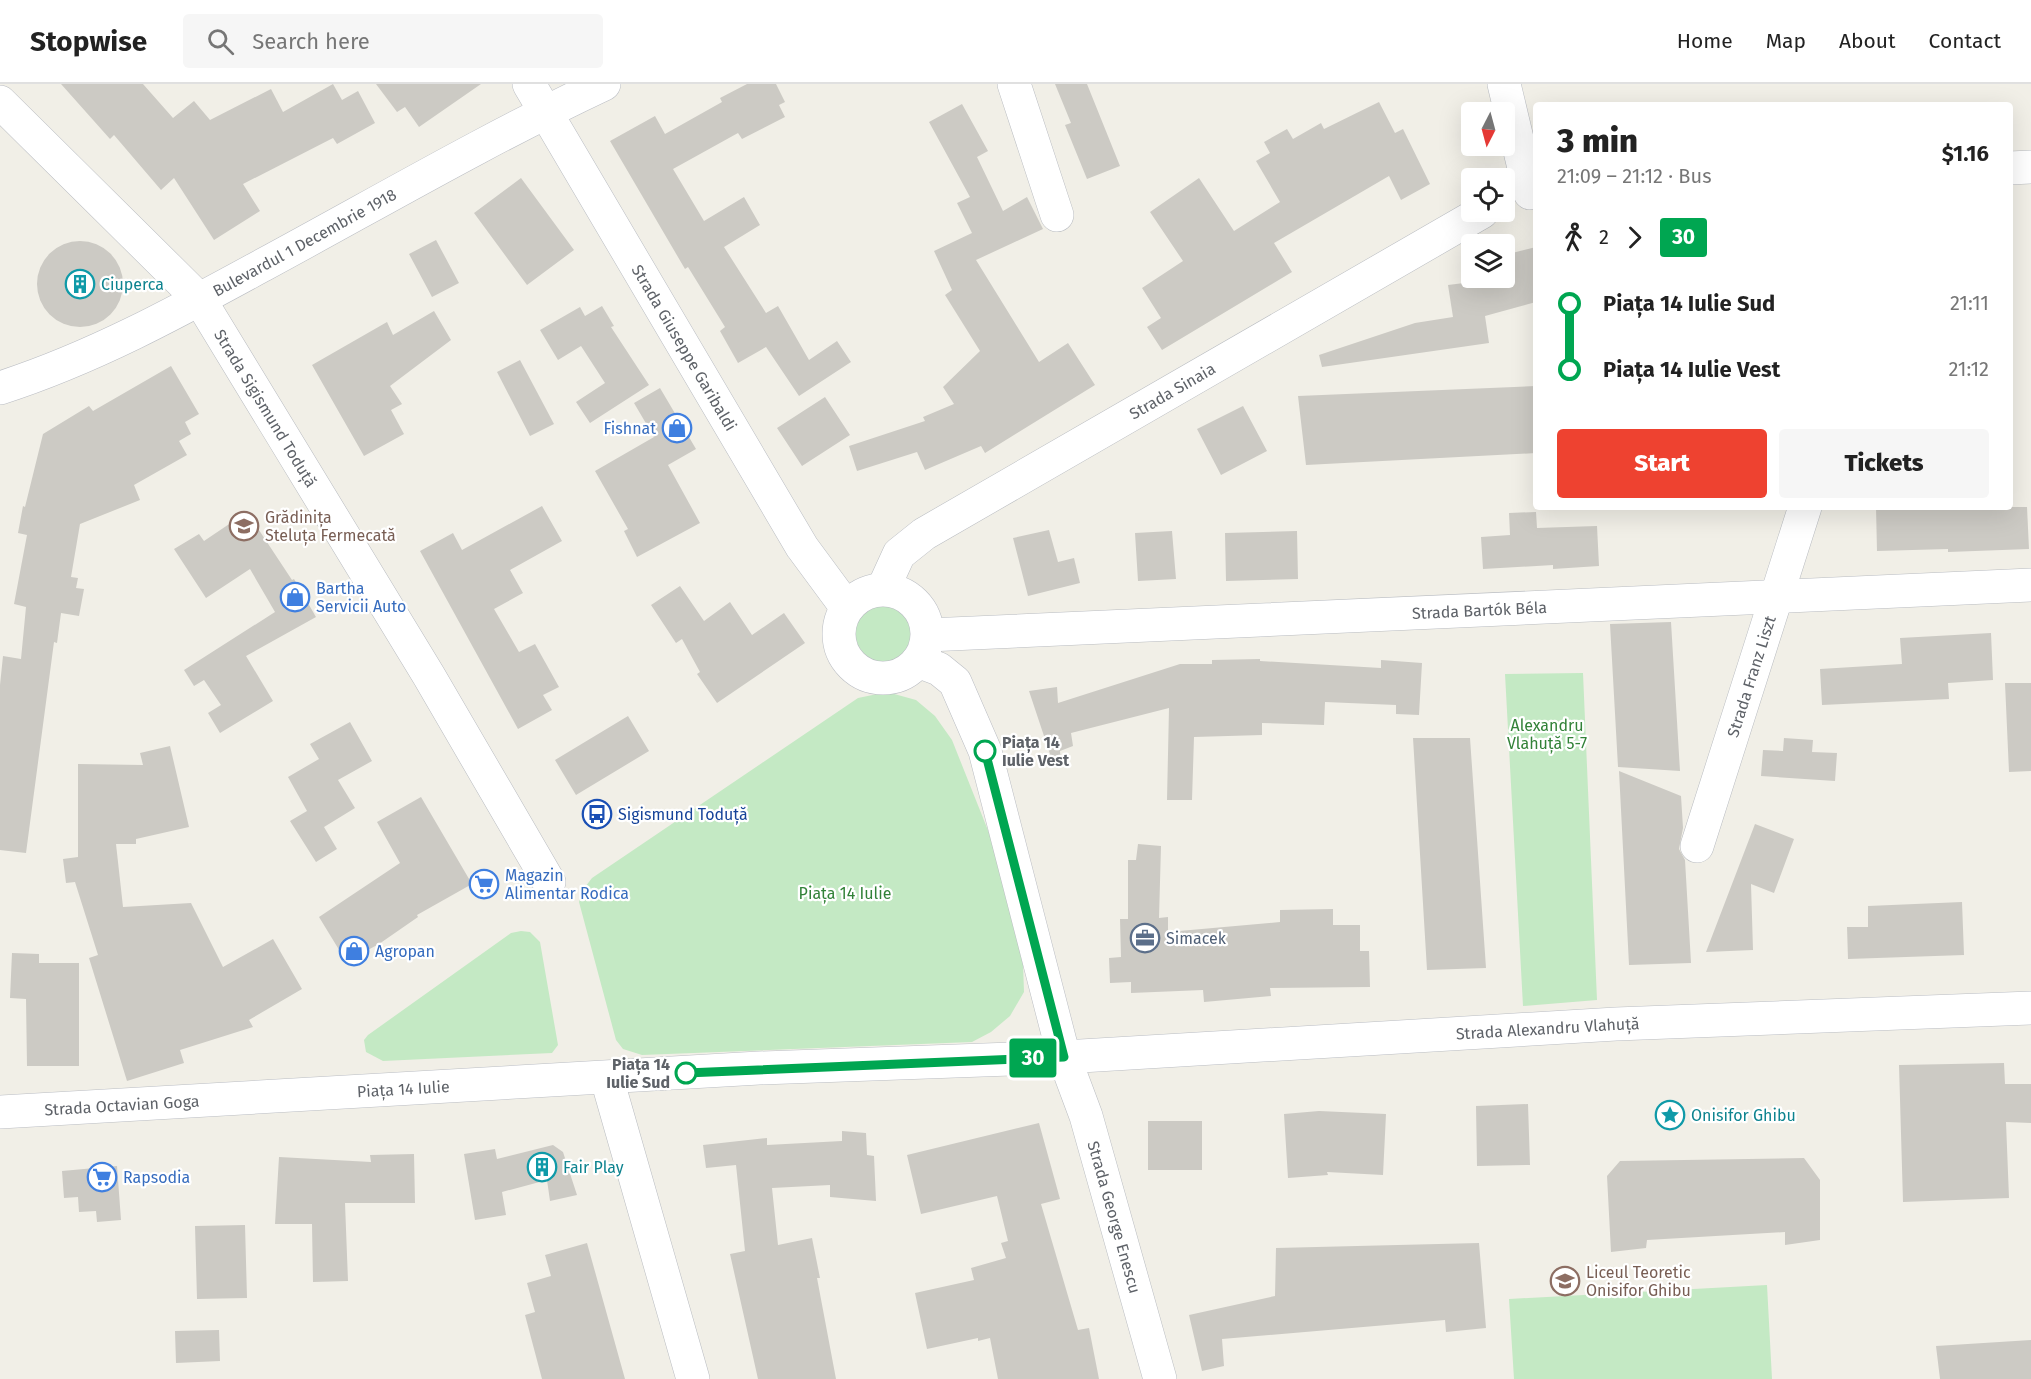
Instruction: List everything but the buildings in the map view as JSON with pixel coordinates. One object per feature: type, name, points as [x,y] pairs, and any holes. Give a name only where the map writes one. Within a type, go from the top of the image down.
[{"type":"street","name":"Strada Giuseppe Garibaldi","points":[[529,84],[802,546],[847,608]]},
{"type":"street","name":"Bulevardul 1 Decembrie 1918","points":[[0,388],[55,371],[200,300],[546,112],[604,84]]},
{"type":"street","points":[[1014,84],[1057,215]]},
{"type":"street","points":[[1504,84],[1524,196]]},
{"type":"street","name":"Strada Sigismund Toduță","points":[[0,102],[200,300],[429,676],[549,882]]},
{"type":"street","points":[[2013,168],[2031,167]]},
{"type":"street","name":"Strada Sinaia","points":[[883,589],[889,571],[899,554],[924,534],[1465,222]]},
{"type":"street","name":"Strada Franz Liszt","points":[[1696,846],[1774,596],[1804,510]]},
{"type":"street","name":"Strada Bartók Béla","points":[[923,648],[1774,596],[2031,585]]},
{"type":"street","points":[[883,589],[897,591],[910,598],[926,621],[923,648],[896,676],[882,678],[868,676],[856,669],[840,647],[841,620],[847,608],[869,591],[883,589]]},
{"type":"street","points":[[923,648],[939,669],[956,682],[981,740],[1064,1057]]},
{"type":"street","name":"Strada Alexandru Vlahuță","points":[[1064,1057],[1616,1024],[2031,1008]]},
{"type":"street","name":"Piața 14 Iulie","points":[[243,1100],[759,1068],[1064,1057]]},
{"type":"street","name":"Strada George Enescu","points":[[1064,1057],[1086,1116],[1160,1379]]},
{"type":"street","points":[[607,1078],[693,1379]]},
{"type":"street","name":"Strada Octavian Goga","points":[[0,1112],[243,1100]]},
{"type":"green space","points":[[883,599],[896,602],[908,609],[915,621],[918,634],[915,647],[908,659],[896,666],[883,669],[870,666],[858,659],[851,647],[848,634],[851,621],[858,609],[870,602]]},
{"type":"green space","name":"Alexandru Vlahuță 5-7","points":[[1583,673],[1597,1000],[1523,1006],[1505,674]]},
{"type":"green space","name":"Piața 14 Iulie","points":[[887,692],[916,700],[935,716],[952,740],[995,848],[1022,935],[1024,992],[1010,1016],[991,1032],[972,1042],[642,1055],[623,1049],[616,1040],[579,902],[582,891],[592,878],[858,698]]},
{"type":"green space","points":[[530,932],[540,942],[558,1045],[552,1053],[383,1061],[366,1052],[364,1040],[368,1035],[511,933]]},
{"type":"green space","points":[[1767,1285],[1772,1379],[1514,1379],[1509,1299]]},
{"type":"bus line","name":"30","points":[[686,1073],[759,1068],[1064,1057],[985,751]]},
{"type":"place","name":"Ciuperca","points":[[80,284]]},
{"type":"place","name":"Fishnat","points":[[677,428]]},
{"type":"place","name":"Grădinița Steluța Fermecată","points":[[244,526]]},
{"type":"place","name":"Bartha Servicii Auto","points":[[295,597]]},
{"type":"place","name":"Piața 14 Iulie Vest","points":[[985,751]]},
{"type":"place","name":"Sigismund Toduță","points":[[597,814]]},
{"type":"place","name":"Magazin Alimentar Rodica","points":[[484,884]]},
{"type":"place","name":"Simacek","points":[[1145,938]]},
{"type":"place","name":"Agropan","points":[[354,951]]},
{"type":"place","name":"Piața 14 Iulie Sud","points":[[686,1073]]},
{"type":"place","name":"Onisifor Ghibu","points":[[1670,1115]]},
{"type":"place","name":"Fair Play","points":[[542,1167]]},
{"type":"place","name":"Rapsodia","points":[[102,1177]]},
{"type":"place","name":"Liceul Teoretic Onisifor Ghibu","points":[[1565,1281]]}]
